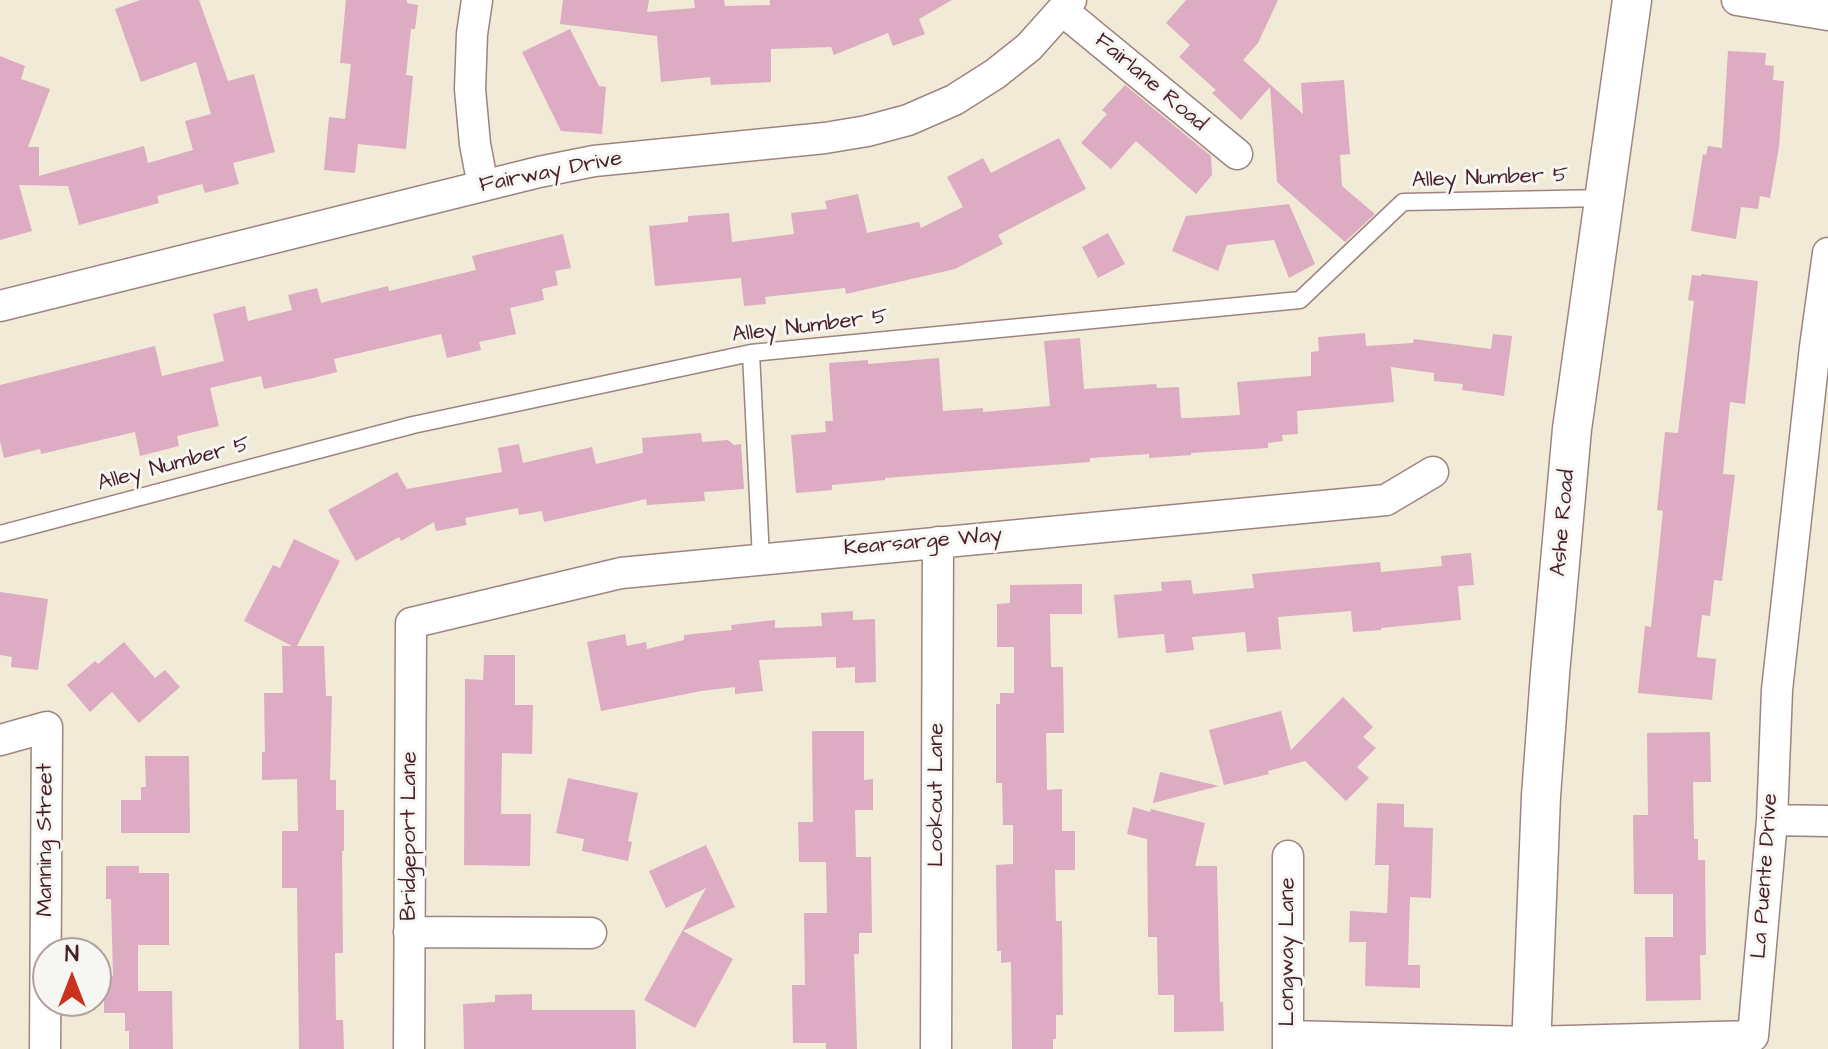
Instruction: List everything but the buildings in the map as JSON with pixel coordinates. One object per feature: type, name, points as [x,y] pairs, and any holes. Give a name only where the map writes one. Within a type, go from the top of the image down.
[{"type":"street","points":[[477,0],[470,89],[483,186]]},
{"type":"street","name":"Ashe Road","points":[[1531,1045],[1541,796],[1572,429],[1632,0]]},
{"type":"street","points":[[1737,0],[1828,15]]},
{"type":"street","name":"Fairway Drive","points":[[0,306],[594,161],[825,138],[908,120],[954,100],[995,74],[1029,47],[1067,6]]},
{"type":"street","name":"Fairlane Road","points":[[1067,6],[1237,154]]},
{"type":"street","name":"La Puente Drive","points":[[1288,1042],[1531,1045],[1753,1036],[1772,820],[1777,690],[1816,448],[1828,253]]},
{"type":"street","name":"Kearsarge Way","points":[[411,623],[621,573],[1386,500],[1433,472]]},
{"type":"street","name":"Lookout Lane","points":[[936,1049],[938,542]]},
{"type":"street","name":"Bridgeport Lane","points":[[409,1049],[411,623]]},
{"type":"street","name":"Manning Street","points":[[0,740],[47,727],[45,1049]]},
{"type":"street","points":[[1772,820],[1828,821]]},
{"type":"street","name":"Longway Lane","points":[[1288,856],[1288,1042]]},
{"type":"street","points":[[409,932],[591,933]]},
{"type":"lane","name":"Alley Number 5","points":[[0,534],[413,425],[751,353],[1300,300],[1403,202],[1605,198]]},
{"type":"lane","points":[[751,353],[761,559]]}]
